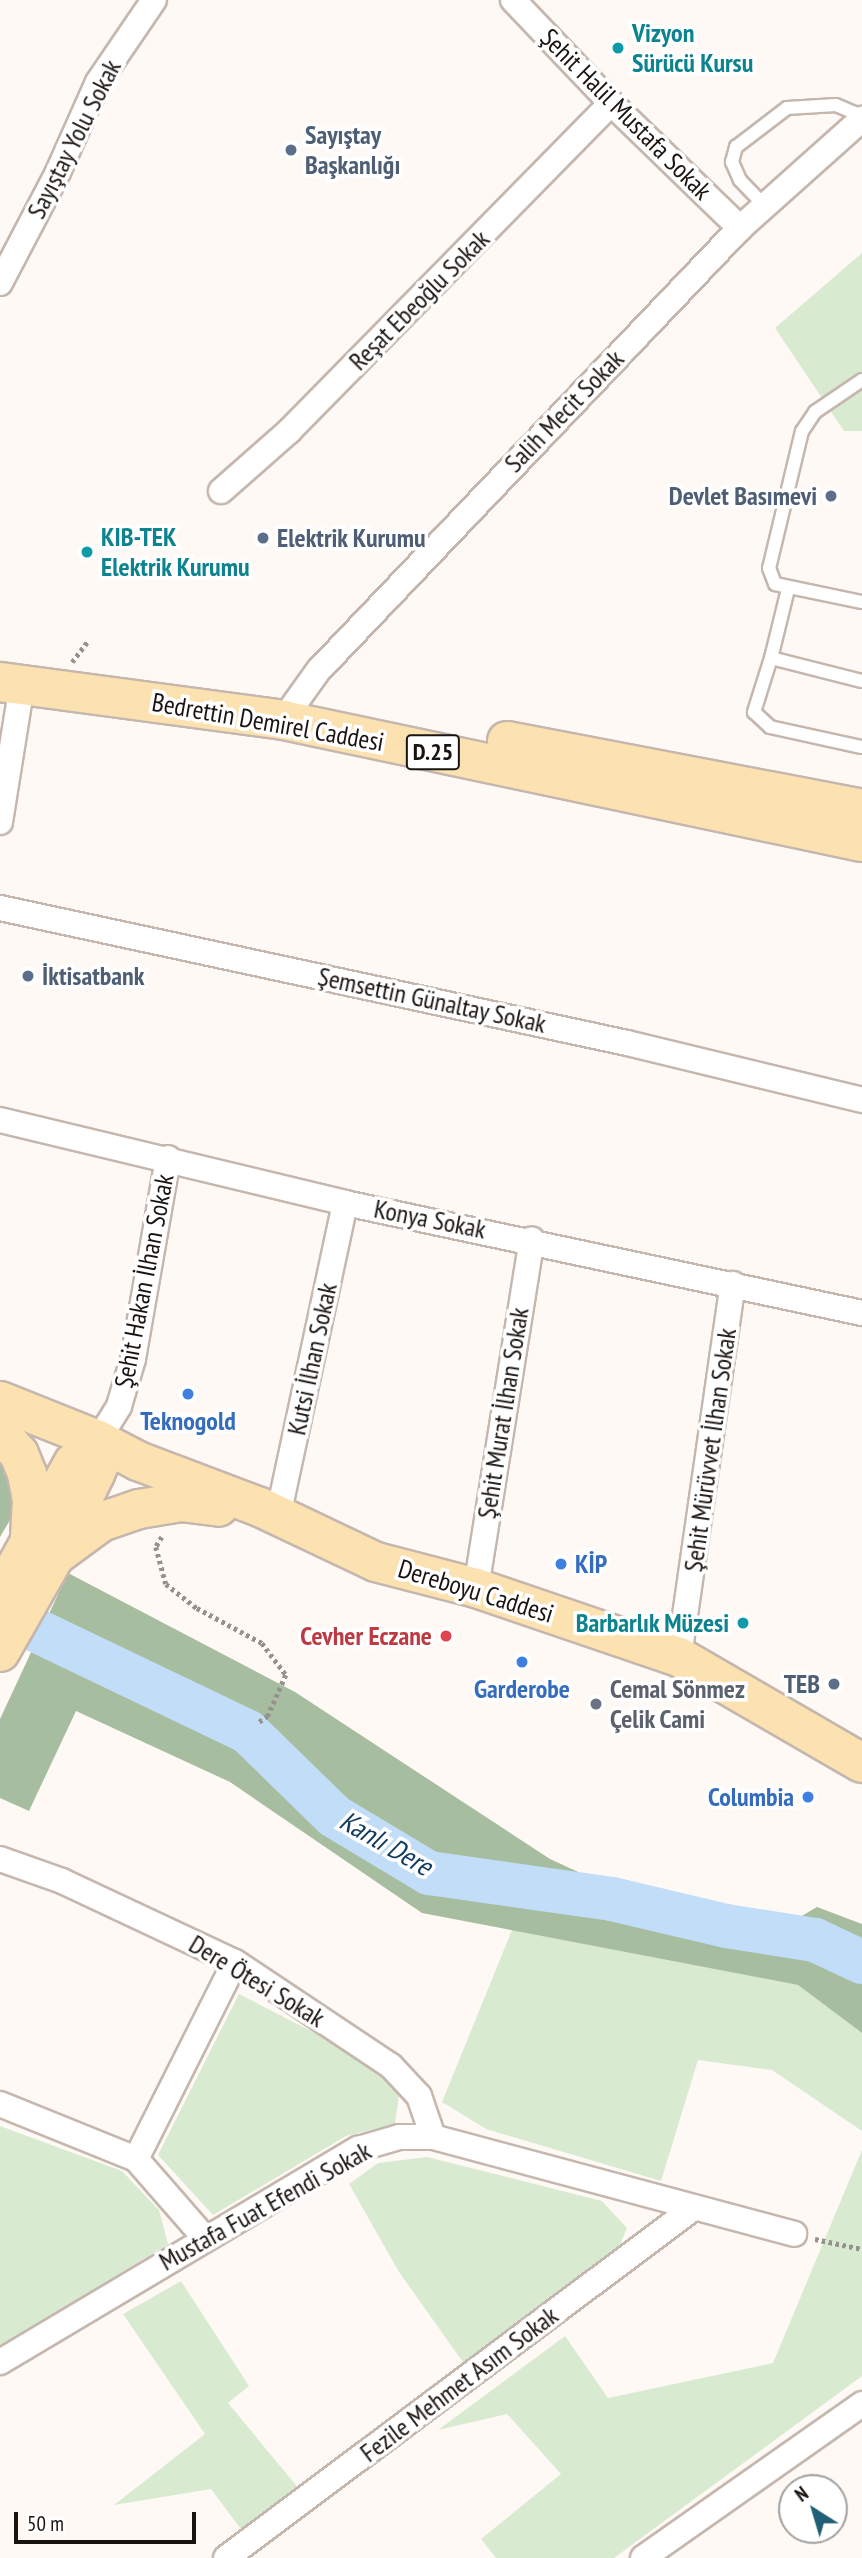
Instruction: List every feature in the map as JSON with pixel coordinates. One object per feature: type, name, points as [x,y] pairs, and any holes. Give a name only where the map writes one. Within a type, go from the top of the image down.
[{"type":"main road","name":"Bedrettin Demirel Caddesi","points":[[7,675],[77,654],[289,710],[862,842]]},
{"type":"main road","name":"Bedrettin Demirel Caddesi","points":[[7,675],[289,710],[862,809]]},
{"type":"main road","name":"Dereboyu Caddesi","points":[[0,1401],[92,1451],[138,1461],[278,1516],[376,1562],[476,1588],[679,1657],[862,1763]]},
{"type":"main road","name":"Dereboyu Caddesi","points":[[0,1416],[92,1451],[260,1525],[314,1535]]},
{"type":"main road","points":[[0,1433],[19,1454],[27,1474],[32,1499],[28,1569]]},
{"type":"main road","points":[[0,1652],[28,1569],[92,1451]]},
{"type":"main road","points":[[28,1569],[101,1522],[139,1508],[181,1502],[219,1507]]},
{"type":"street","name":"Sayıştay Yolu Sokak","points":[[0,283],[58,172],[98,82],[154,0]]},
{"type":"street","name":"Şehit Halil Mustafa Sokak","points":[[513,0],[611,103],[740,228]]},
{"type":"street","name":"Reşat Ebeoğlu Sokak","points":[[221,491],[336,384],[611,103]]},
{"type":"street","name":"Salih Mecit Sokak","points":[[289,710],[439,541],[740,228],[862,117]]},
{"type":"street","points":[[0,822],[7,675]]},
{"type":"street","name":"Şemsettin Günaltay Sokak","points":[[0,908],[627,1043],[862,1100]]},
{"type":"street","name":"Konya Sokak","points":[[0,1120],[168,1158],[345,1203],[531,1239],[862,1313]]},
{"type":"street","name":"Şehit Hakan İlhan Sokak","points":[[92,1451],[119,1406],[133,1359],[168,1158]]},
{"type":"street","name":"Kutsi İlhan Sokak","points":[[278,1516],[345,1203]]},
{"type":"street","name":"Şehit Murat İlhan Sokak","points":[[476,1588],[531,1239]]},
{"type":"street","name":"Şehit Mürüvvet İlhan Sokak","points":[[679,1657],[733,1284]]},
{"type":"street","name":"Dere Ötesi Sokak","points":[[0,1859],[62,1881],[235,1962],[391,2066],[419,2096],[433,2137]]},
{"type":"street","points":[[136,2159],[235,1962]]},
{"type":"street","points":[[0,2104],[136,2159],[204,2237]]},
{"type":"street","name":"Mustafa Fuat Efendi Sokak","points":[[0,2362],[204,2237],[358,2149],[400,2137],[433,2137],[692,2209],[794,2234]]},
{"type":"street","name":"Fezile Mehmet Asım Sokak","points":[[226,2558],[692,2209]]},
{"type":"street","points":[[643,2558],[862,2404]]},
{"type":"lane","points":[[764,205],[740,180],[732,162],[736,147],[787,108],[836,105],[862,117]]},
{"type":"lane","points":[[862,380],[815,412],[803,431],[769,568],[775,584],[788,589],[862,602]]},
{"type":"lane","points":[[788,589],[754,712],[770,727],[862,747]]},
{"type":"lane","points":[[771,657],[862,681]]},
{"type":"path","points":[[181,1502],[156,1547],[166,1584],[197,1608],[262,1643],[286,1675],[268,1716],[258,1723]]},
{"type":"path","points":[[794,2234],[862,2249]]},
{"type":"green space","points":[[862,253],[862,431],[844,431],[775,328]]},
{"type":"green space","points":[[0,1459],[4,1459],[15,1500],[13,1515],[0,1537]]},
{"type":"green space","points":[[68,1573],[295,1692],[550,1859],[746,1949],[817,1907],[862,1924],[862,2033],[798,1985],[422,1913],[230,1782],[76,1711],[29,1811],[0,1798],[0,1719]]},
{"type":"green space","points":[[512,1930],[798,1985],[862,2033],[862,2131],[772,2070],[698,2060],[661,2181],[486,2129],[442,2102]]},
{"type":"green space","points":[[239,1994],[389,2071],[399,2095],[395,2124],[346,2136],[213,2215],[158,2155]]},
{"type":"green space","points":[[0,2126],[122,2171],[159,2210],[168,2244],[0,2347]]},
{"type":"green space","points":[[862,2150],[862,2376],[614,2558],[496,2558],[481,2539],[561,2474],[507,2414],[438,2430],[565,2336],[608,2398],[773,2363]]},
{"type":"green space","points":[[427,2157],[602,2201],[627,2228],[616,2254],[465,2365],[399,2272],[349,2184],[378,2163]]},
{"type":"green space","points":[[181,2281],[249,2386],[228,2403],[300,2490],[243,2532],[211,2489],[114,2505],[205,2434],[123,2314]]},
{"type":"waterway","name":"Kanlı Dere","points":[[0,1613],[248,1732],[334,1816],[429,1873],[612,1899],[726,1926],[815,1940],[862,1962]]},
{"type":"place","name":"Vizyon Sürücü Kursu","points":[[618,48]]},
{"type":"place","name":"Sayıştay Başkanlığı","points":[[291,150]]},
{"type":"place","name":"Devlet Basımevi","points":[[831,496]]},
{"type":"place","name":"Elektrik Kurumu","points":[[263,538]]},
{"type":"place","name":"KIB-TEK Elektrik Kurumu","points":[[87,552]]},
{"type":"place","name":"İktisatbank","points":[[28,976]]},
{"type":"place","name":"Teknogold","points":[[188,1394]]},
{"type":"place","name":"KİP","points":[[561,1564]]},
{"type":"place","name":"Barbarlık Müzesi","points":[[743,1623]]},
{"type":"place","name":"Cevher Eczane","points":[[446,1636]]},
{"type":"place","name":"Garderobe","points":[[522,1662]]},
{"type":"place","name":"TEB","points":[[834,1684]]},
{"type":"place","name":"Cemal Sönmez Çelik Cami","points":[[596,1704]]},
{"type":"place","name":"Columbia","points":[[808,1797]]}]
